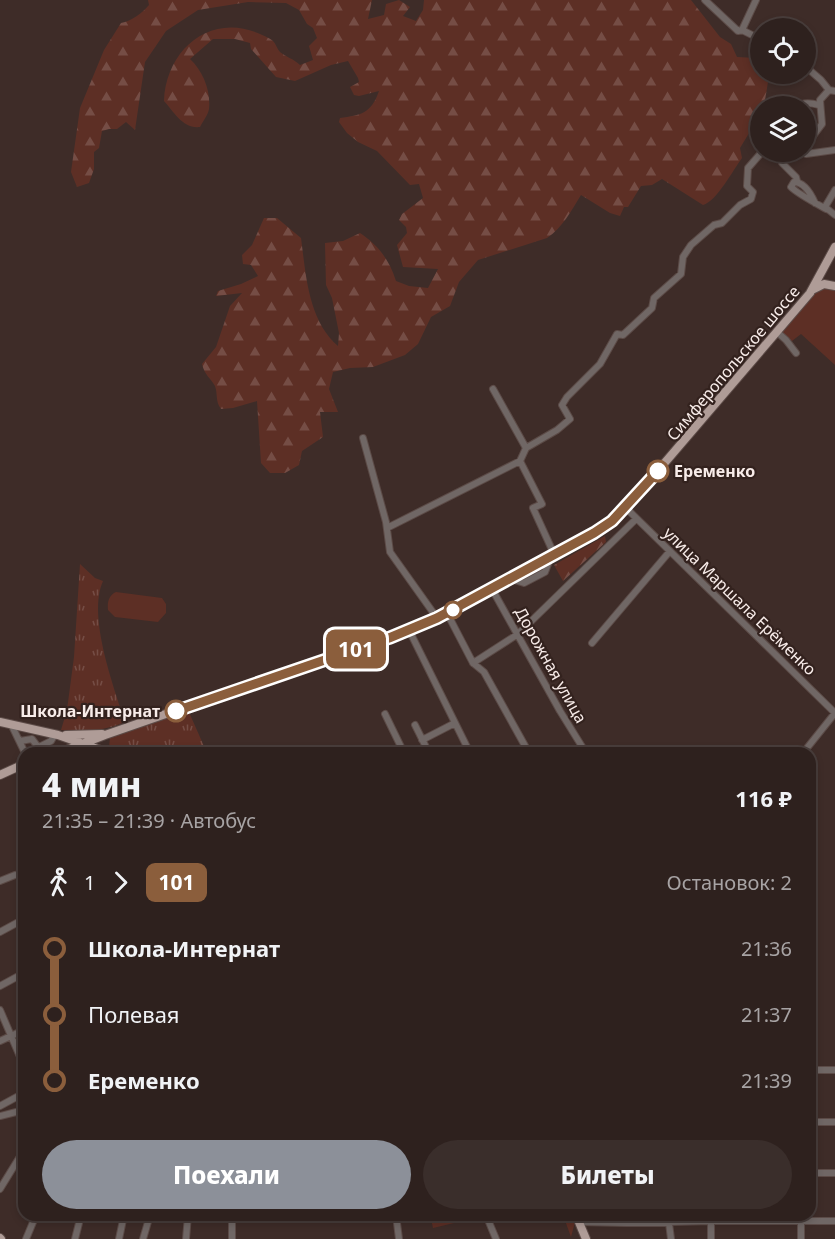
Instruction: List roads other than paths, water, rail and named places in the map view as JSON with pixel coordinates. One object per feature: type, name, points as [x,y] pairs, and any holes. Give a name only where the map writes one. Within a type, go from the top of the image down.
[{"type":"main road","name":"Симферопольское шоссе","points":[[74,747],[409,630],[447,613],[594,533],[626,508],[810,293],[835,247]]},
{"type":"main road","points":[[826,265],[823,278],[831,285]]},
{"type":"main road","points":[[810,293],[817,286],[831,285]]},
{"type":"main road","points":[[0,722],[57,735],[91,747]]},
{"type":"main road","points":[[57,735],[110,733]]},
{"type":"main road","points":[[106,747],[104,744],[110,733]]},
{"type":"main road","points":[[57,735],[68,744],[65,747]]},
{"type":"main road","points":[[0,775],[18,767]]},
{"type":"main road","points":[[579,1221],[583,1238]]},
{"type":"street","points":[[705,0],[738,31],[742,30],[750,34]]},
{"type":"street","points":[[742,30],[756,0]]},
{"type":"street","points":[[816,76],[832,91],[820,100],[823,120],[816,132]]},
{"type":"street","points":[[816,153],[835,150]]},
{"type":"street","points":[[387,528],[520,461],[526,448],[557,430],[570,419],[562,405],[600,364],[617,334],[623,335],[652,308],[654,298],[681,274],[683,257],[691,245],[714,225],[722,223],[740,205],[751,199],[753,192],[747,186],[748,168],[753,162]]},
{"type":"street","points":[[782,162],[796,177],[797,181],[791,188],[835,215]]},
{"type":"street","points":[[826,209],[835,190]]},
{"type":"street","points":[[777,332],[796,353]]},
{"type":"street","points":[[493,389],[526,448]]},
{"type":"street","points":[[363,438],[387,528],[390,552],[437,618]]},
{"type":"street","points":[[520,461],[542,504],[534,508],[554,554]]},
{"type":"street","name":"улица Маршала Ерёменко","points":[[626,508],[835,713]]},
{"type":"street","points":[[473,663],[518,634],[636,519]]},
{"type":"street","points":[[592,643],[670,551]]},
{"type":"street","name":"Дорожная улица","points":[[492,589],[582,747]]},
{"type":"street","points":[[447,613],[473,663],[484,672],[526,747]]},
{"type":"street","points":[[409,630],[467,747]]},
{"type":"street","points":[[808,747],[835,713]]},
{"type":"street","points":[[385,714],[401,747]]},
{"type":"street","points":[[422,740],[455,723]]},
{"type":"street","points":[[11,724],[23,747]]},
{"type":"street","points":[[415,725],[426,747]]},
{"type":"street","points":[[20,741],[32,739],[38,747],[51,741],[57,735]]},
{"type":"street","points":[[0,881],[15,875]]},
{"type":"street","points":[[0,932],[18,922]]},
{"type":"street","points":[[0,986],[18,976]]},
{"type":"street","points":[[0,1010],[18,1052]]},
{"type":"street","points":[[0,1041],[18,1033]]},
{"type":"street","points":[[816,1070],[835,1070]]},
{"type":"street","points":[[0,1106],[18,1096]]},
{"type":"street","points":[[0,1116],[18,1112]]},
{"type":"street","points":[[816,1122],[835,1122]]},
{"type":"street","points":[[0,1189],[18,1161]]},
{"type":"street","points":[[816,1173],[835,1173]]},
{"type":"street","points":[[816,1219],[835,1221]]},
{"type":"street","points":[[26,1239],[34,1221]]},
{"type":"street","points":[[75,1239],[80,1221]]},
{"type":"street","points":[[119,1239],[123,1221]]},
{"type":"street","points":[[143,1239],[148,1221]]},
{"type":"street","points":[[186,1239],[188,1221]]},
{"type":"street","points":[[232,1221],[232,1239]]},
{"type":"street","points":[[397,1221],[399,1239]]},
{"type":"street","points":[[488,1221],[496,1239]]},
{"type":"street","points":[[624,1221],[669,1223],[686,1221]]},
{"type":"street","points":[[711,1239],[712,1221]]},
{"type":"street","points":[[801,1221],[801,1239]]},
{"type":"street","points":[[669,1223],[671,1239]]},
{"type":"place","name":"Еременко","points":[[658,471]]},
{"type":"place","name":"Школа-Интернат","points":[[176,711]]}]
